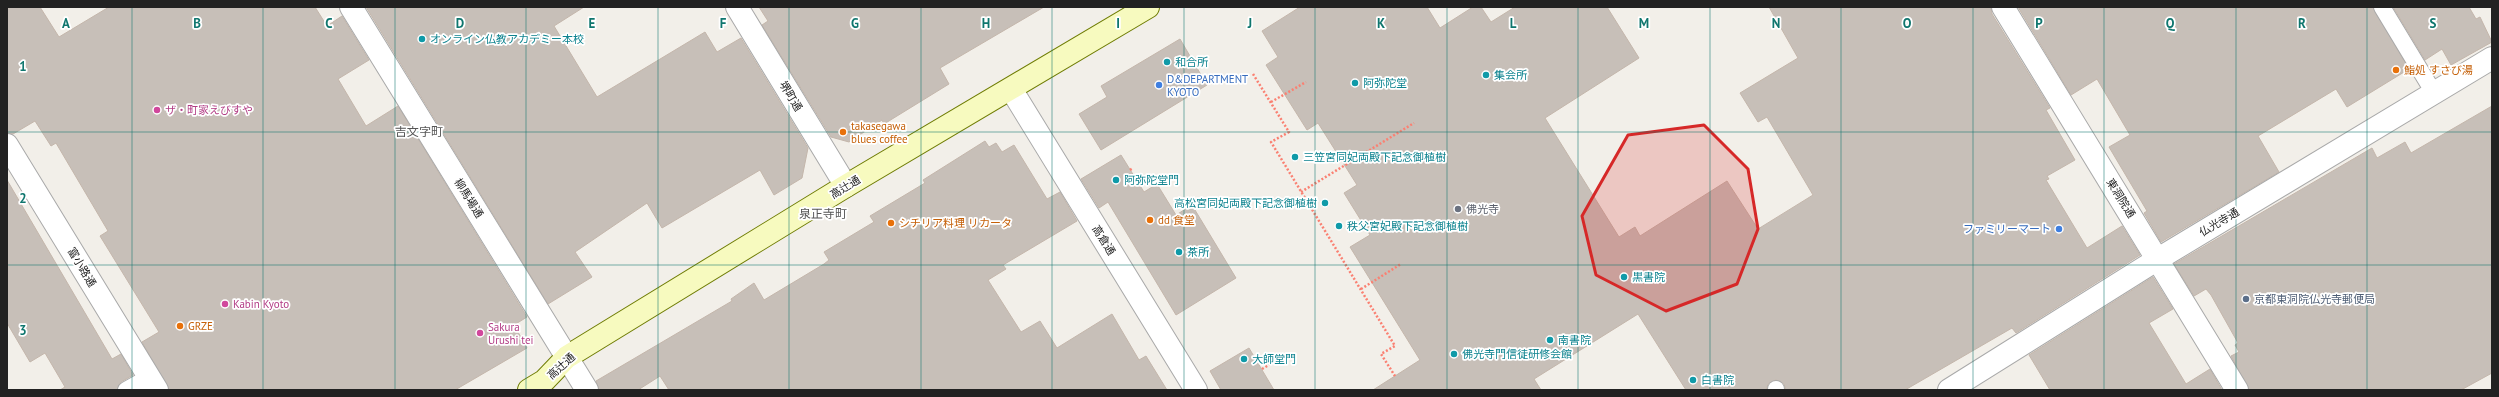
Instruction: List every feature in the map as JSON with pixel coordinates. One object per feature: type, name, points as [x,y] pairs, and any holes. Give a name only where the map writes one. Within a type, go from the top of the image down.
[{"type":"street","name":"柳馬場通","points":[[351,7],[587,390]]},
{"type":"street","name":"堺町通","points":[[737,7],[846,186]]},
{"type":"street","name":"高辻通","points":[[529,390],[544,381],[568,357],[846,186],[1148,7]]},
{"type":"street","name":"東洞院通","points":[[2002,7],[2237,390]]},
{"type":"street","name":"仏光寺通","points":[[1949,390],[2158,259],[2492,58]]},
{"type":"street","name":"高倉通","points":[[1011,89],[1196,390]]},
{"type":"street","name":"富小路通","points":[[7,145],[153,383]]},
{"type":"lane","points":[[2382,7],[2434,93]]},
{"type":"lane","points":[[126,390],[153,383]]},
{"type":"path","points":[[1253,74],[1288,132],[1271,142],[1396,346],[1381,354],[1395,376]]},
{"type":"path","points":[[1271,102],[1306,82]]},
{"type":"path","points":[[1301,192],[1414,123]]},
{"type":"path","points":[[1361,289],[1401,264]]},
{"type":"path","points":[[1262,369],[1270,364]]},
{"type":"highlighted area","points":[[1704,125],[1748,169],[1758,229],[1737,284],[1666,311],[1596,275],[1582,216],[1628,135]]},
{"type":"building","points":[[7,7],[40,7],[59,37],[109,7],[315,7],[327,26],[342,16],[369,60],[338,79],[366,126],[398,106],[527,317],[514,325],[527,348],[455,390],[169,390],[142,342],[159,332],[100,236],[108,231],[56,143],[51,146],[35,121],[13,134],[7,133]]},
{"type":"building","points":[[366,7],[584,7],[554,26],[597,97],[705,32],[717,52],[741,38],[808,148],[802,178],[774,195],[760,170],[662,228],[647,203],[575,252],[592,277],[548,304]]},
{"type":"building","points":[[759,7],[1044,7],[940,68],[949,84],[884,124],[882,120],[849,142],[831,137],[762,25],[768,21]]},
{"type":"building","points":[[1300,7],[1427,7],[1440,28],[1473,7],[1481,7],[1491,22],[1515,7],[1607,7],[1639,58],[1545,118],[1619,237],[1635,227],[1640,236],[1727,181],[1758,229],[1813,195],[1767,117],[1758,122],[1740,93],[1798,58],[1769,7],[1991,7],[1992,14],[2050,108],[2046,110],[2075,160],[2047,176],[2049,179],[2046,180],[2087,248],[2122,226],[2140,255],[2016,333],[2012,328],[1905,390],[1786,390],[1784,384],[1776,380],[1768,384],[1766,390],[1686,390],[1638,314],[1534,379],[1541,390],[1373,390],[1420,360],[1350,247],[1370,235],[1344,193],[1357,185],[1318,123],[1307,130],[1266,65],[1278,57],[1262,31]]},
{"type":"building","points":[[2018,7],[2373,7],[2409,69],[2347,107],[2336,89],[2258,136],[2279,172],[2161,242],[2144,213],[2147,211],[2109,147],[2130,135],[2097,79],[2071,95]]},
{"type":"building","points":[[2393,7],[2469,7],[2476,19],[2480,17],[2492,42],[2451,65],[2442,49],[2425,60]]},
{"type":"building","name":"和合所","points":[[1180,39],[1207,85],[1101,150],[1079,114],[1107,97],[1101,86]]},
{"type":"building","points":[[2492,106],[2492,373],[2461,390],[2249,390],[2231,356],[2239,352],[2235,345],[2238,343],[2211,295],[2206,289],[2194,296],[2174,264],[2372,148],[2377,158],[2405,142],[2411,153]]},
{"type":"building","points":[[985,141],[989,147],[996,143],[1002,152],[1014,145],[1047,199],[1060,192],[1077,221],[1003,265],[1006,269],[988,280],[1021,332],[1040,321],[1057,348],[1112,314],[1139,360],[1146,356],[1167,390],[669,390],[660,376],[638,390],[599,390],[596,381],[732,301],[731,299],[754,283],[764,300],[824,264],[829,260],[824,252],[874,222],[870,216],[925,183],[923,180]]},
{"type":"building","name":"茶所","points":[[1121,155],[1144,192],[1157,184],[1176,215],[1192,205],[1236,278],[1176,315],[1108,202],[1099,208],[1081,179]]},
{"type":"building","points":[[7,180],[112,359],[121,354],[133,375],[121,382],[117,390],[60,390],[65,387],[45,353],[30,362],[7,323]]},
{"type":"building","points":[[2153,277],[2173,309],[2149,323],[2186,384],[2210,369],[2222,390],[2050,390],[2029,355]]},
{"type":"building","name":"大師堂門","points":[[1249,348],[1274,390],[1221,390],[1210,371]]},
{"type":"place","name":"オンライン仏教アカデミー本校","points":[[422,39]]},
{"type":"place","name":"和合所","points":[[1167,62]]},
{"type":"place","name":"鮨処 すさび湯","points":[[2396,70]]},
{"type":"place","name":"集会所","points":[[1486,75]]},
{"type":"place","name":"阿弥陀堂","points":[[1355,83]]},
{"type":"place","name":"D&DEPARTMENT KYOTO","points":[[1159,85]]},
{"type":"place","name":"ザ・町家えびすや","points":[[157,110]]},
{"type":"place","name":"takasegawa blues coffee","points":[[843,132]]},
{"type":"place","name":"三笠宮同妃両殿下記念御植樹","points":[[1295,157]]},
{"type":"place","name":"阿弥陀堂門","points":[[1116,180]]},
{"type":"place","name":"高松宮同妃両殿下記念御植樹","points":[[1325,203]]},
{"type":"place","name":"佛光寺","points":[[1458,209]]},
{"type":"place","name":"dd 食堂","points":[[1150,220]]},
{"type":"place","name":"シチリア料理 リカータ","points":[[891,223]]},
{"type":"place","name":"秩父宮妃殿下記念御植樹","points":[[1339,226]]},
{"type":"place","name":"ファミリーマート","points":[[2059,229]]},
{"type":"place","name":"茶所","points":[[1179,252]]},
{"type":"place","name":"黒書院","points":[[1624,277]]},
{"type":"place","name":"京都東洞院仏光寺郵便局","points":[[2246,299]]},
{"type":"place","name":"Kabin Kyoto","points":[[225,304]]},
{"type":"place","name":"GRZE","points":[[180,326]]},
{"type":"place","name":"Sakura Urushi tei","points":[[480,333]]},
{"type":"place","name":"南書院","points":[[1550,340]]},
{"type":"place","name":"佛光寺門信徒研修会館","points":[[1454,354]]},
{"type":"place","name":"大師堂門","points":[[1244,359]]},
{"type":"place","name":"白書院","points":[[1693,380]]},
{"type":"district","name":"吉文字町","points":[[419,132]]},
{"type":"district","name":"泉正寺町","points":[[823,214]]}]
